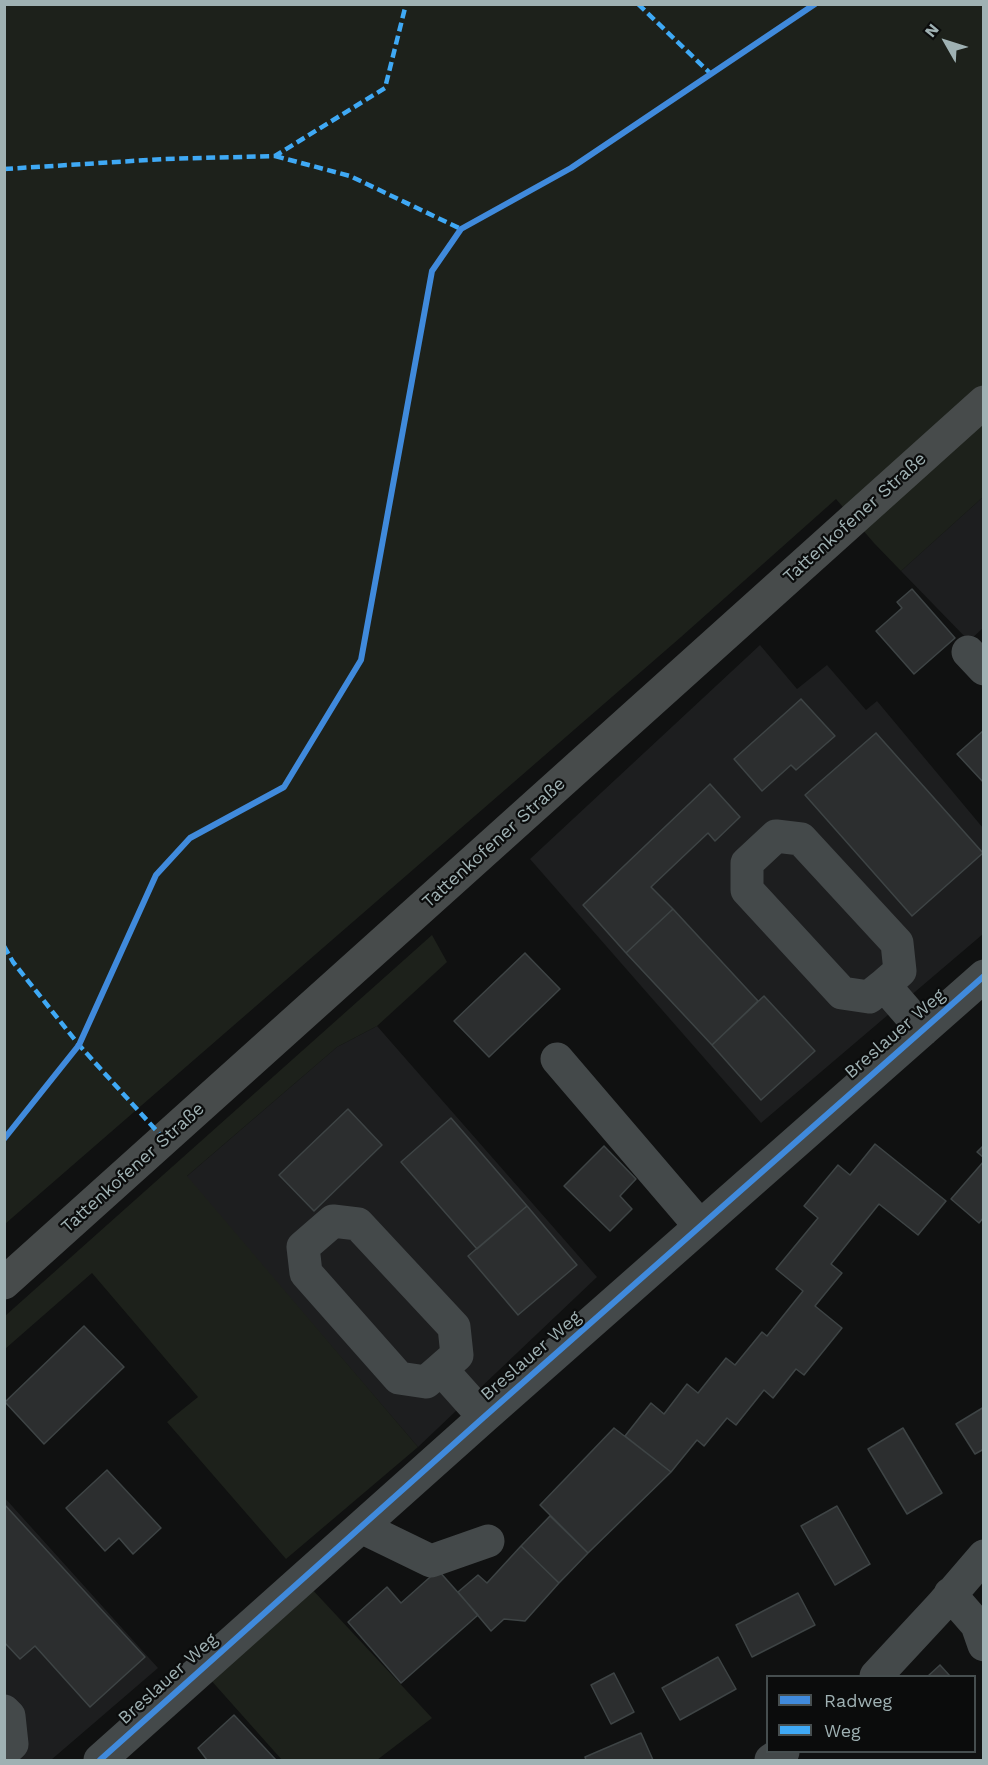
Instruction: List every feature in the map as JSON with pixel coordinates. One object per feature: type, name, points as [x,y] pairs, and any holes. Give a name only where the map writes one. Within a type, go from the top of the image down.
[{"type":"main road","name":"Tattenkofener Straße","points":[[4,1283],[984,402]]},
{"type":"street","points":[[776,836],[801,839],[897,943],[900,971],[884,985],[869,997],[842,993],[747,890],[747,863],[776,836]]},
{"type":"street","name":"Breslauer Weg","points":[[100,1761],[484,1417],[984,976]]},
{"type":"street","points":[[884,985],[923,1030]]},
{"type":"street","points":[[557,1059],[700,1226]]},
{"type":"street","points":[[333,1221],[357,1224],[454,1327],[457,1355],[441,1369],[426,1382],[399,1378],[306,1273],[303,1247],[333,1221]]},
{"type":"street","points":[[441,1369],[484,1417]]},
{"type":"street","points":[[361,1527],[431,1561],[488,1541]]},
{"type":"street","points":[[878,1675],[984,1556]]},
{"type":"street","points":[[950,1594],[977,1625],[984,1645]]},
{"type":"street","points":[[4,1711],[9,1716],[12,1744],[4,1751]]},
{"type":"shaded area","points":[[5,5],[983,5],[983,497],[901,571],[836,499],[681,637],[5,1224]]},
{"type":"shaded area","points":[[983,497],[983,628],[969,641],[901,571]]},
{"type":"shaded area","points":[[760,645],[797,689],[827,665],[866,710],[877,701],[983,828],[983,934],[761,1123],[530,859]]},
{"type":"shaded area","points":[[432,935],[447,962],[377,1026],[337,1047],[187,1176],[418,1447],[286,1559],[167,1422],[198,1397],[92,1273],[5,1349],[5,1316]]},
{"type":"shaded area","points":[[377,1026],[597,1277],[418,1447],[186,1177],[337,1047]]},
{"type":"shaded area","points":[[4,1497],[158,1668],[51,1760],[5,1760]]},
{"type":"shaded area","points":[[310,1587],[432,1718],[377,1760],[282,1760],[209,1678]]},
{"type":"building","points":[[912,589],[955,638],[914,674],[876,631],[902,608],[897,602]]},
{"type":"building","points":[[801,699],[835,736],[796,770],[791,765],[762,791],[734,759]]},
{"type":"building","points":[[984,730],[984,783],[957,754]]},
{"type":"building","points":[[876,733],[983,853],[912,916],[805,795]]},
{"type":"building","points":[[710,784],[740,817],[715,841],[708,833],[651,887],[673,909],[626,953],[583,905]]},
{"type":"building","points":[[673,909],[758,1001],[712,1045],[626,953]]},
{"type":"building","points":[[525,953],[560,989],[489,1057],[454,1021]]},
{"type":"building","points":[[764,996],[815,1051],[761,1100],[712,1045]]},
{"type":"building","points":[[348,1109],[382,1145],[314,1211],[279,1175]]},
{"type":"building","points":[[451,1118],[527,1206],[477,1249],[401,1162]]},
{"type":"building","points":[[875,1144],[946,1201],[918,1235],[879,1204],[831,1264],[842,1273],[815,1306],[842,1328],[804,1375],[796,1369],[773,1398],[764,1390],[736,1425],[727,1418],[704,1446],[697,1440],[671,1472],[625,1436],[651,1403],[664,1414],[687,1384],[698,1393],[726,1358],[735,1365],[762,1332],[767,1336],[803,1291],[776,1269],[818,1218],[804,1206],[838,1165],[850,1175]]},
{"type":"building","points":[[984,1145],[984,1158],[977,1152]]},
{"type":"building","points":[[604,1146],[636,1179],[620,1196],[632,1209],[610,1231],[564,1186]]},
{"type":"building","points":[[984,1161],[984,1217],[979,1223],[951,1199]]},
{"type":"building","points":[[527,1206],[577,1265],[518,1315],[468,1256]]},
{"type":"building","points":[[84,1326],[124,1367],[44,1444],[5,1402]]},
{"type":"building","points":[[984,1407],[984,1449],[975,1454],[956,1424]]},
{"type":"building","points":[[614,1428],[671,1472],[588,1553],[540,1505]]},
{"type":"building","points":[[903,1428],[942,1493],[907,1514],[868,1449]]},
{"type":"building","points":[[107,1470],[161,1528],[133,1554],[119,1538],[105,1551],[66,1508]]},
{"type":"building","points":[[4,1504],[145,1657],[90,1707],[35,1646],[20,1659],[4,1642]]},
{"type":"building","points":[[837,1506],[870,1564],[835,1585],[801,1526]]},
{"type":"building","points":[[550,1516],[588,1553],[559,1583],[521,1546]]},
{"type":"building","points":[[521,1546],[559,1583],[525,1621],[504,1619],[491,1631],[458,1592],[478,1575],[487,1583]]},
{"type":"building","points":[[438,1570],[478,1615],[401,1683],[348,1622],[387,1587],[401,1603]]},
{"type":"building","points":[[798,1593],[815,1625],[752,1657],[736,1625]]},
{"type":"building","points":[[718,1657],[736,1689],[680,1720],[662,1688]]},
{"type":"building","points":[[940,1665],[949,1675],[929,1675]]},
{"type":"building","points":[[614,1673],[634,1712],[611,1724],[591,1685]]},
{"type":"building","points":[[234,1715],[276,1760],[207,1760],[198,1748]]},
{"type":"building","points":[[641,1733],[653,1760],[586,1760],[585,1757]]},
{"type":"marked path","points":[[4,169],[164,159],[275,156],[385,88],[406,4]]},
{"type":"marked path","points":[[638,4],[711,74]]},
{"type":"marked path","points":[[275,156],[350,176],[461,229]]},
{"type":"marked path","points":[[4,946],[13,962],[79,1045],[164,1139]]},
{"type":"cycle path","points":[[4,1139],[79,1045],[156,875],[190,838],[284,787],[361,660],[432,271],[461,229],[571,168],[815,4]]},
{"type":"cycle path","points":[[100,1760],[484,1417],[984,976]]}]
